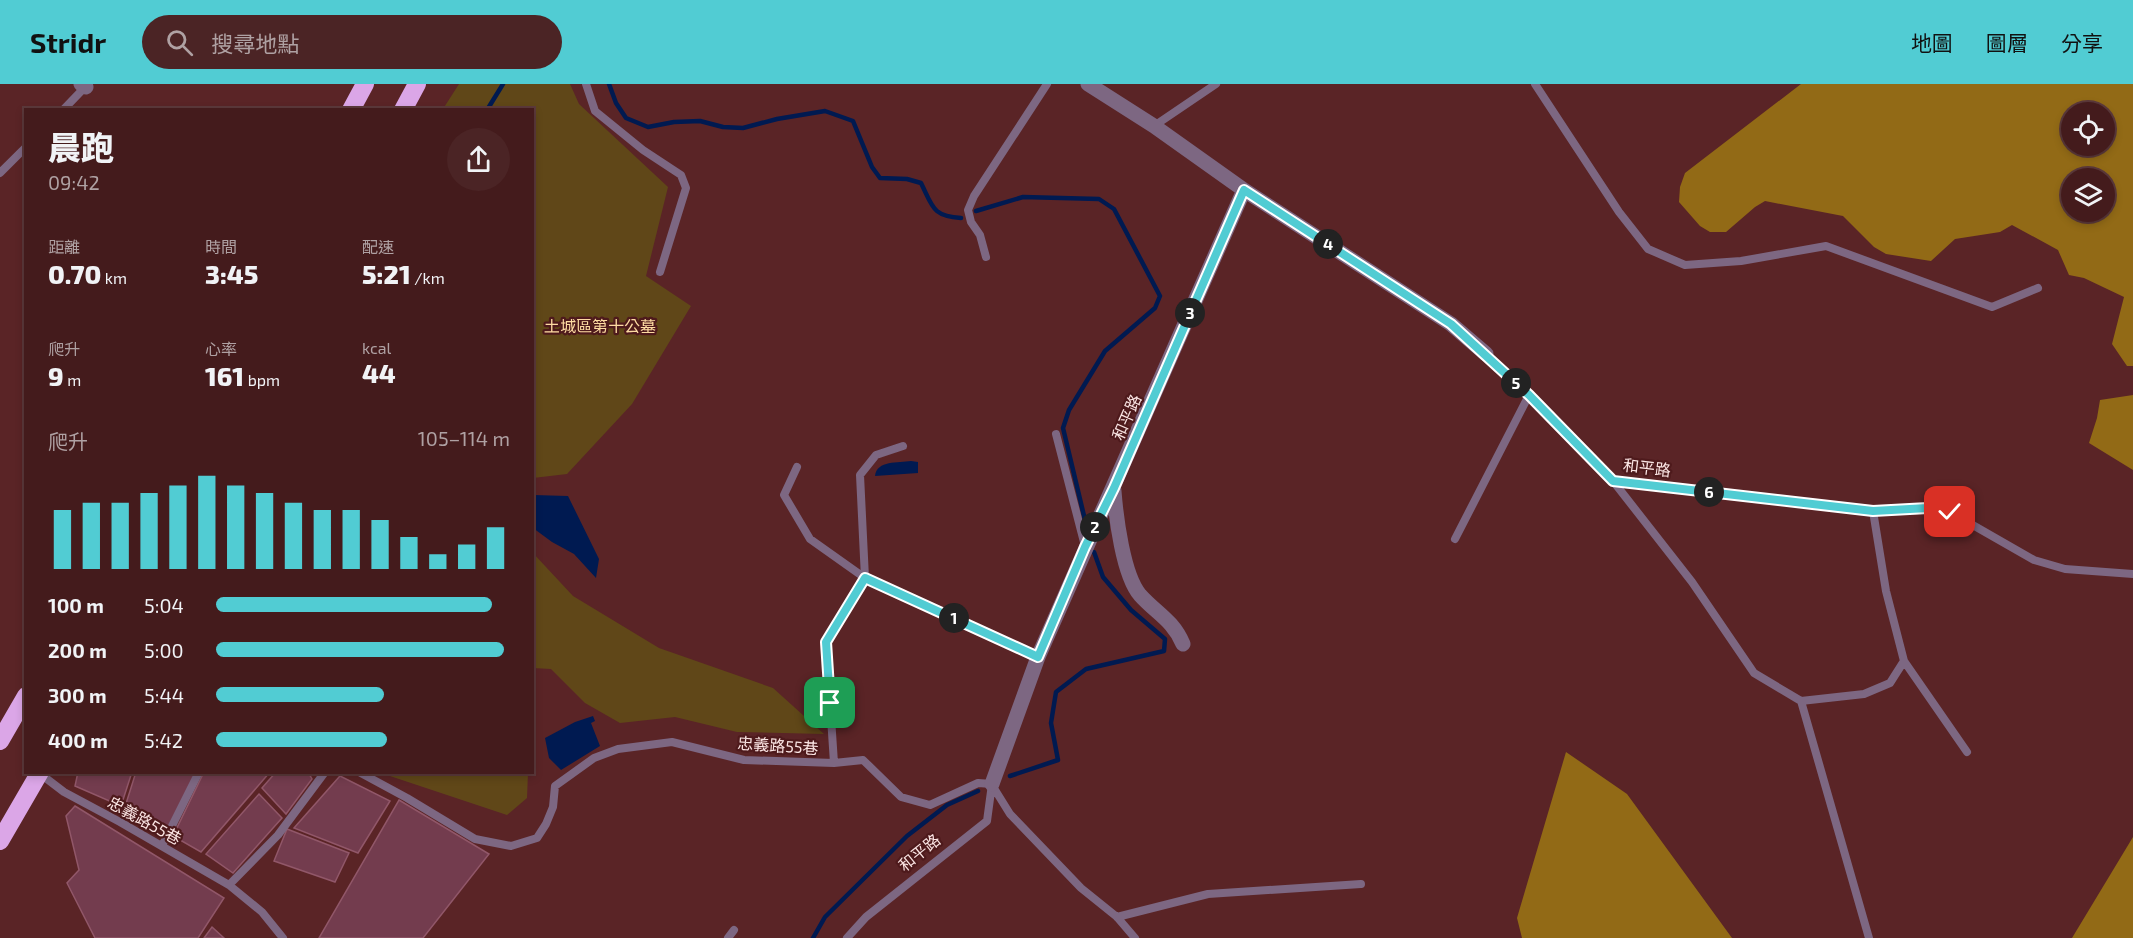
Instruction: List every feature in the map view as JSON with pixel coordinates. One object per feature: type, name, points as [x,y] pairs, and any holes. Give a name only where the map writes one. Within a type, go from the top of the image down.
[{"type":"highway","points":[[352,108],[365,84]]},
{"type":"highway","points":[[404,108],[417,84]]},
{"type":"highway","points":[[0,741],[24,699]]},
{"type":"highway","points":[[0,842],[44,776]]},
{"type":"street","name":"和平路","points":[[1088,84],[1154,126],[1244,190],[1451,324],[1486,354]]},
{"type":"street","name":"和平路","points":[[992,784],[1038,657],[1244,190]]},
{"type":"street","points":[[1114,488],[1116,511],[1128,572],[1138,593],[1177,630],[1183,644]]},
{"type":"lane","points":[[586,84],[595,111],[643,150],[681,175],[686,188],[660,272]]},
{"type":"lane","points":[[986,256],[980,235],[971,222],[968,210],[974,196],[1047,84]]},
{"type":"lane","points":[[1154,126],[1216,84]]},
{"type":"lane","points":[[1535,84],[1619,212],[1648,249],[1685,265],[1742,261],[1826,246],[1992,307],[2038,288]]},
{"type":"lane","points":[[65,108],[85,85]]},
{"type":"lane","points":[[0,173],[24,149]]},
{"type":"lane","name":"和平路","points":[[1486,354],[1613,481],[1873,511],[1928,508],[1950,512],[2034,560],[2065,569],[2133,574]]},
{"type":"lane","points":[[1455,539],[1529,395]]},
{"type":"lane","points":[[1056,434],[1085,547]]},
{"type":"lane","points":[[903,446],[876,455],[860,476],[865,578],[826,642],[834,763],[863,760],[901,797],[930,805],[978,783],[992,784],[1010,814],[1081,888],[1116,917],[1135,938]]},
{"type":"lane","points":[[797,467],[784,495],[810,538],[865,578],[1038,657]]},
{"type":"lane","points":[[1613,481],[1692,582],[1754,673],[1801,701],[1864,694],[1890,683],[1904,661]]},
{"type":"lane","points":[[1873,511],[1886,591],[1904,661],[1967,752]]},
{"type":"lane","points":[[1801,701],[1869,938]]},
{"type":"lane","name":"忠義路55巷","points":[[363,774],[408,798],[475,839],[511,846],[537,838],[553,807],[555,786],[594,758],[618,749],[672,742],[744,760],[834,763]]},
{"type":"lane","points":[[162,846],[198,774]]},
{"type":"lane","points":[[229,885],[278,835],[324,774]]},
{"type":"lane","name":"忠義路55巷","points":[[44,776],[64,792],[229,885],[262,912],[284,938]]},
{"type":"lane","name":"和平路","points":[[847,938],[866,917],[987,821],[992,784]]},
{"type":"lane","points":[[1116,917],[1208,894],[1361,884]]},
{"type":"lane","points":[[728,938],[734,930]]},
{"type":"green space","name":"土城區第十公墓","points":[[459,84],[570,84],[579,104],[668,187],[646,276],[691,306],[632,404],[567,474],[534,478],[534,108],[444,108]]},
{"type":"green space","points":[[534,554],[573,596],[659,648],[773,688],[824,734],[737,732],[675,717],[620,723],[585,703],[551,669],[534,668]]},
{"type":"green space","points":[[384,774],[528,774],[527,798],[507,815]]},
{"type":"shaded area","points":[[1801,84],[2133,84],[2133,366],[2127,366],[2112,344],[2124,297],[2084,278],[2069,275],[2058,250],[2012,225],[2000,232],[1955,239],[1931,261],[1886,254],[1874,247],[1843,216],[1765,201],[1726,232],[1710,232],[1700,226],[1679,202],[1680,187],[1685,173]]},
{"type":"shaded area","points":[[2133,395],[2133,470],[2089,443],[2100,400]]},
{"type":"shaded area","points":[[1566,752],[1627,794],[1732,938],[1522,938],[1517,918]]},
{"type":"shaded area","points":[[2133,837],[2133,938],[2072,938]]},
{"type":"water","points":[[918,462],[918,473],[875,476],[880,467],[884,465]]},
{"type":"water","points":[[534,495],[568,496],[599,559],[596,578],[574,554],[534,529]]},
{"type":"water","points":[[593,716],[595,721],[591,723],[600,746],[561,770],[549,758],[545,738],[575,722]]},
{"type":"building","points":[[78,774],[131,774],[121,806],[75,786]]},
{"type":"building","points":[[135,774],[195,774],[166,834],[123,813]]},
{"type":"building","points":[[203,774],[268,774],[201,852],[173,836]]},
{"type":"building","points":[[274,774],[309,774],[312,779],[286,814],[262,788]]},
{"type":"building","points":[[340,776],[390,801],[358,853],[294,828]]},
{"type":"building","points":[[259,794],[282,818],[233,873],[206,854]]},
{"type":"building","points":[[399,800],[489,854],[423,938],[319,938]]},
{"type":"building","points":[[75,806],[224,898],[198,938],[95,938],[67,883],[79,870],[66,816]]},
{"type":"building","points":[[287,829],[349,853],[335,882],[274,861]]},
{"type":"building","points":[[212,927],[224,938],[204,938]]},
{"type":"waterway","points":[[488,108],[503,84]]},
{"type":"waterway","points":[[609,84],[616,103],[626,118],[648,127],[674,122],[700,121],[723,127],[743,128],[777,119],[825,111],[853,121],[872,167],[880,178],[907,179],[921,183],[935,209],[944,215],[961,218]]},
{"type":"waterway","points":[[976,211],[1023,197],[1099,199],[1114,209],[1160,296],[1155,308],[1105,351],[1069,410],[1063,428],[1085,520]]},
{"type":"waterway","points":[[1010,776],[1058,760],[1051,723],[1056,692],[1086,669],[1164,651],[1165,639],[1131,610],[1103,577],[1094,552]]},
{"type":"waterway","points":[[813,938],[825,917],[907,836],[947,805],[978,791]]},
{"type":"route","points":[[830,703],[826,642],[865,578],[1038,657],[1244,190],[1451,324],[1529,395],[1613,481],[1873,511],[1928,508],[1950,512]]}]
